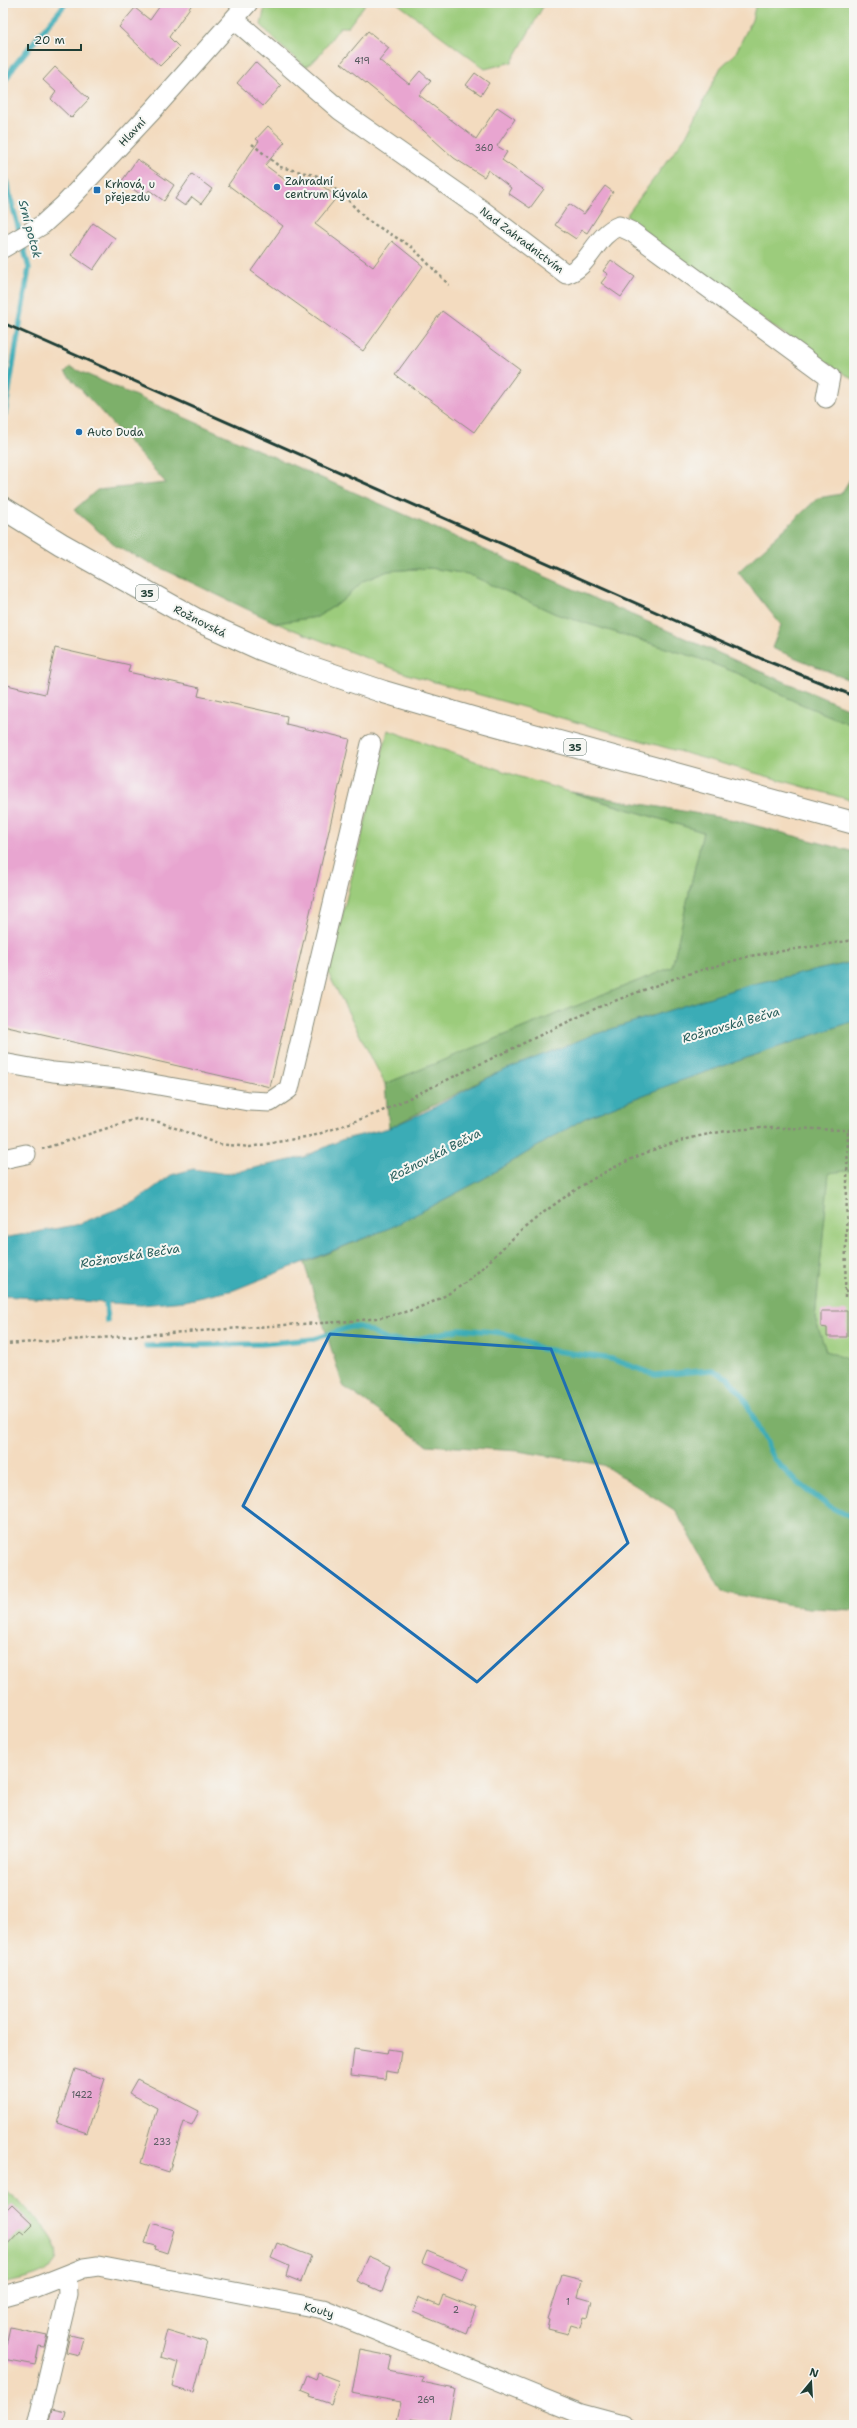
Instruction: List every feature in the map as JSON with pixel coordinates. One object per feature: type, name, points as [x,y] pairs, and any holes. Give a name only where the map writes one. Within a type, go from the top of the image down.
[{"type":"main road","name":"Rožnovská","points":[[4,511],[86,559],[197,620],[254,646],[298,663],[377,690],[471,718],[854,823]]},
{"type":"street","name":"Hlavní","points":[[9,244],[32,232],[64,205],[235,20],[248,3]]},
{"type":"street","name":"Nad Zahradnictvím","points":[[235,20],[341,112],[478,207],[566,274],[578,267],[608,230],[618,226],[632,232],[830,377],[826,398]]},
{"type":"street","points":[[3,1063],[53,1072],[119,1078],[248,1101],[270,1102],[289,1089],[372,744]]},
{"type":"street","points":[[3,1159],[26,1154]]},
{"type":"street","name":"Kouty","points":[[3,2296],[67,2276],[90,2266],[111,2267],[323,2309],[581,2414],[622,2425]]},
{"type":"street","points":[[37,2425],[68,2294],[67,2276]]},
{"type":"path","points":[[252,144],[280,167],[318,176],[345,197],[366,220],[412,247],[449,285]]},
{"type":"path","points":[[26,1154],[136,1118],[159,1122],[218,1144],[250,1147],[316,1135],[378,1113],[601,1006],[681,976],[750,956],[854,940]]},
{"type":"path","points":[[3,1344],[330,1321],[408,1311],[453,1293],[469,1281],[517,1235],[544,1213],[620,1163],[649,1150],[685,1139],[746,1128],[854,1130]]},
{"type":"path","points":[[845,1297],[848,1130]]},
{"type":"path","points":[[845,1291],[854,1290]]},
{"type":"highlighted area","points":[[330,1334],[551,1349],[628,1543],[477,1682],[243,1506]]},
{"type":"green space","points":[[269,3],[366,3],[348,27],[340,27],[317,58],[306,67],[283,48],[261,25],[264,11]]},
{"type":"green space","points":[[397,3],[545,3],[512,62],[485,69]]},
{"type":"green space","points":[[756,3],[854,3],[854,380],[766,322],[709,281],[626,216],[686,136],[721,67],[735,54],[752,20]]},
{"type":"green space","points":[[70,367],[757,670],[854,711],[854,726],[794,701],[742,675],[698,658],[556,614],[468,574],[430,568],[388,571],[363,581],[342,601],[317,617],[276,623],[117,547],[74,510],[97,490],[166,483],[65,372]]},
{"type":"green space","points":[[854,473],[854,682],[772,648],[781,625],[738,572],[818,498],[841,494]]},
{"type":"green space","points":[[430,568],[468,574],[556,614],[698,658],[742,675],[794,701],[854,726],[854,801],[410,675],[276,623],[317,617],[342,601],[363,581],[388,571]]},
{"type":"green space","points":[[388,730],[520,777],[703,832],[672,967],[385,1084],[328,973]]},
{"type":"green space","points":[[571,792],[735,820],[854,852],[854,962],[748,985],[590,1036],[495,1074],[389,1128],[385,1084],[672,967],[703,832]]},
{"type":"green space","points":[[854,1021],[854,1170],[829,1173],[815,1319],[826,1351],[854,1362],[854,1610],[808,1608],[722,1592],[676,1511],[603,1465],[518,1451],[427,1445],[343,1386],[304,1263],[392,1227],[483,1179],[585,1118],[674,1083]]},
{"type":"green space","points":[[854,1170],[854,1362],[826,1351],[815,1319],[829,1172]]},
{"type":"green space","points":[[3,2188],[43,2225],[52,2237],[57,2249],[57,2259],[50,2268],[39,2274],[3,2284]]},
{"type":"water","name":"Rožnovská Bečva","points":[[854,962],[854,1021],[674,1083],[585,1118],[483,1179],[392,1227],[234,1290],[185,1301],[141,1305],[3,1296],[3,1238],[76,1225],[135,1202],[171,1175],[193,1169],[227,1174],[304,1157],[341,1140],[389,1128],[429,1110],[495,1074],[590,1036],[748,985]]},
{"type":"building","points":[[162,3],[193,3],[169,37],[179,47],[160,66],[119,27],[135,8],[150,20]]},
{"type":"building","points":[[368,31],[389,48],[379,60],[409,84],[420,71],[431,81],[419,95],[476,139],[497,107],[515,119],[497,146],[507,152],[502,160],[544,189],[530,208],[508,193],[511,188],[488,170],[484,177],[454,158],[413,121],[341,63]]},
{"type":"building","points":[[255,62],[281,86],[263,106],[237,83]]},
{"type":"building","points":[[55,67],[89,99],[71,118],[51,99],[56,92],[43,80]]},
{"type":"building","points":[[475,73],[489,83],[481,95],[466,85]]},
{"type":"building","points":[[268,126],[285,142],[265,165],[292,185],[300,175],[314,185],[316,181],[337,197],[315,224],[373,267],[392,241],[423,266],[363,351],[251,271],[283,226],[228,185],[259,141],[256,139]]},
{"type":"building","points":[[137,159],[174,185],[164,201],[149,190],[144,197],[122,181]]},
{"type":"building","points":[[192,174],[212,189],[201,204],[192,197],[185,206],[175,199]]},
{"type":"building","points":[[605,186],[613,192],[587,233],[582,230],[576,239],[555,225],[569,204],[584,214]]},
{"type":"building","points":[[93,223],[115,238],[93,270],[71,255]]},
{"type":"building","points":[[611,260],[635,277],[621,297],[601,283],[608,274],[603,271]]},
{"type":"building","points":[[442,311],[520,369],[474,432],[395,375]]},
{"type":"building","points":[[55,648],[130,665],[128,672],[200,688],[198,696],[287,716],[286,724],[350,739],[270,1087],[3,1026],[3,684],[45,694]]},
{"type":"building","points":[[821,1311],[847,1311],[847,1337],[827,1337],[827,1328],[821,1327]]},
{"type":"building","points":[[354,2049],[387,2054],[388,2049],[401,2051],[398,2073],[386,2071],[385,2079],[351,2075]]},
{"type":"building","points":[[75,2069],[105,2079],[87,2133],[57,2123]]},
{"type":"building","points":[[137,2079],[199,2111],[192,2125],[184,2122],[169,2172],[141,2163],[157,2108],[129,2093]]},
{"type":"building","points":[[12,2205],[33,2225],[24,2234],[20,2231],[3,2249],[3,2214]]},
{"type":"building","points":[[152,2223],[174,2230],[167,2253],[155,2249],[156,2246],[145,2243]]},
{"type":"building","points":[[277,2243],[311,2256],[301,2282],[286,2276],[289,2266],[271,2258]]},
{"type":"building","points":[[427,2251],[468,2268],[463,2280],[422,2263]]},
{"type":"building","points":[[368,2256],[391,2266],[382,2292],[357,2281]]},
{"type":"building","points":[[562,2275],[582,2280],[578,2297],[592,2301],[588,2318],[584,2317],[581,2328],[571,2325],[568,2334],[548,2329],[550,2320],[548,2319]]},
{"type":"building","points":[[443,2295],[476,2308],[466,2334],[413,2312],[418,2297],[439,2306]]},
{"type":"building","points":[[10,2327],[47,2335],[44,2347],[39,2346],[35,2365],[3,2359]]},
{"type":"building","points":[[167,2330],[207,2342],[194,2392],[172,2386],[178,2362],[160,2357]]},
{"type":"building","points":[[70,2335],[83,2338],[79,2355],[66,2352]]},
{"type":"building","points":[[360,2350],[391,2356],[388,2370],[423,2377],[422,2382],[455,2389],[448,2425],[435,2425],[435,2423],[411,2419],[405,2425],[396,2425],[401,2402],[352,2393]]},
{"type":"building","points":[[318,2373],[339,2381],[331,2404],[310,2397],[311,2394],[301,2390],[307,2375],[316,2379]]},
{"type":"building","points":[[52,2409],[66,2412],[63,2425],[48,2425]]},
{"type":"waterway","name":"Srní potok","points":[[3,84],[14,66],[66,3]]},
{"type":"waterway","name":"Srní potok","points":[[3,169],[29,268],[5,414]]},
{"type":"waterway","points":[[106,1296],[107,1321]]},
{"type":"waterway","points":[[146,1346],[262,1344],[314,1339],[351,1327],[360,1327],[387,1340],[409,1341],[461,1329],[504,1333],[542,1349],[612,1359],[655,1375],[712,1370],[728,1378],[742,1395],[774,1459],[791,1477],[827,1505],[854,1519]]},
{"type":"railway","points":[[3,323],[762,659],[854,696]]},
{"type":"place","name":"Zahradní centrum Kývala","points":[[277,187]]},
{"type":"place","name":"Krhová, u přejezdu","points":[[97,190]]},
{"type":"place","name":"Auto Duda","points":[[79,432]]}]
